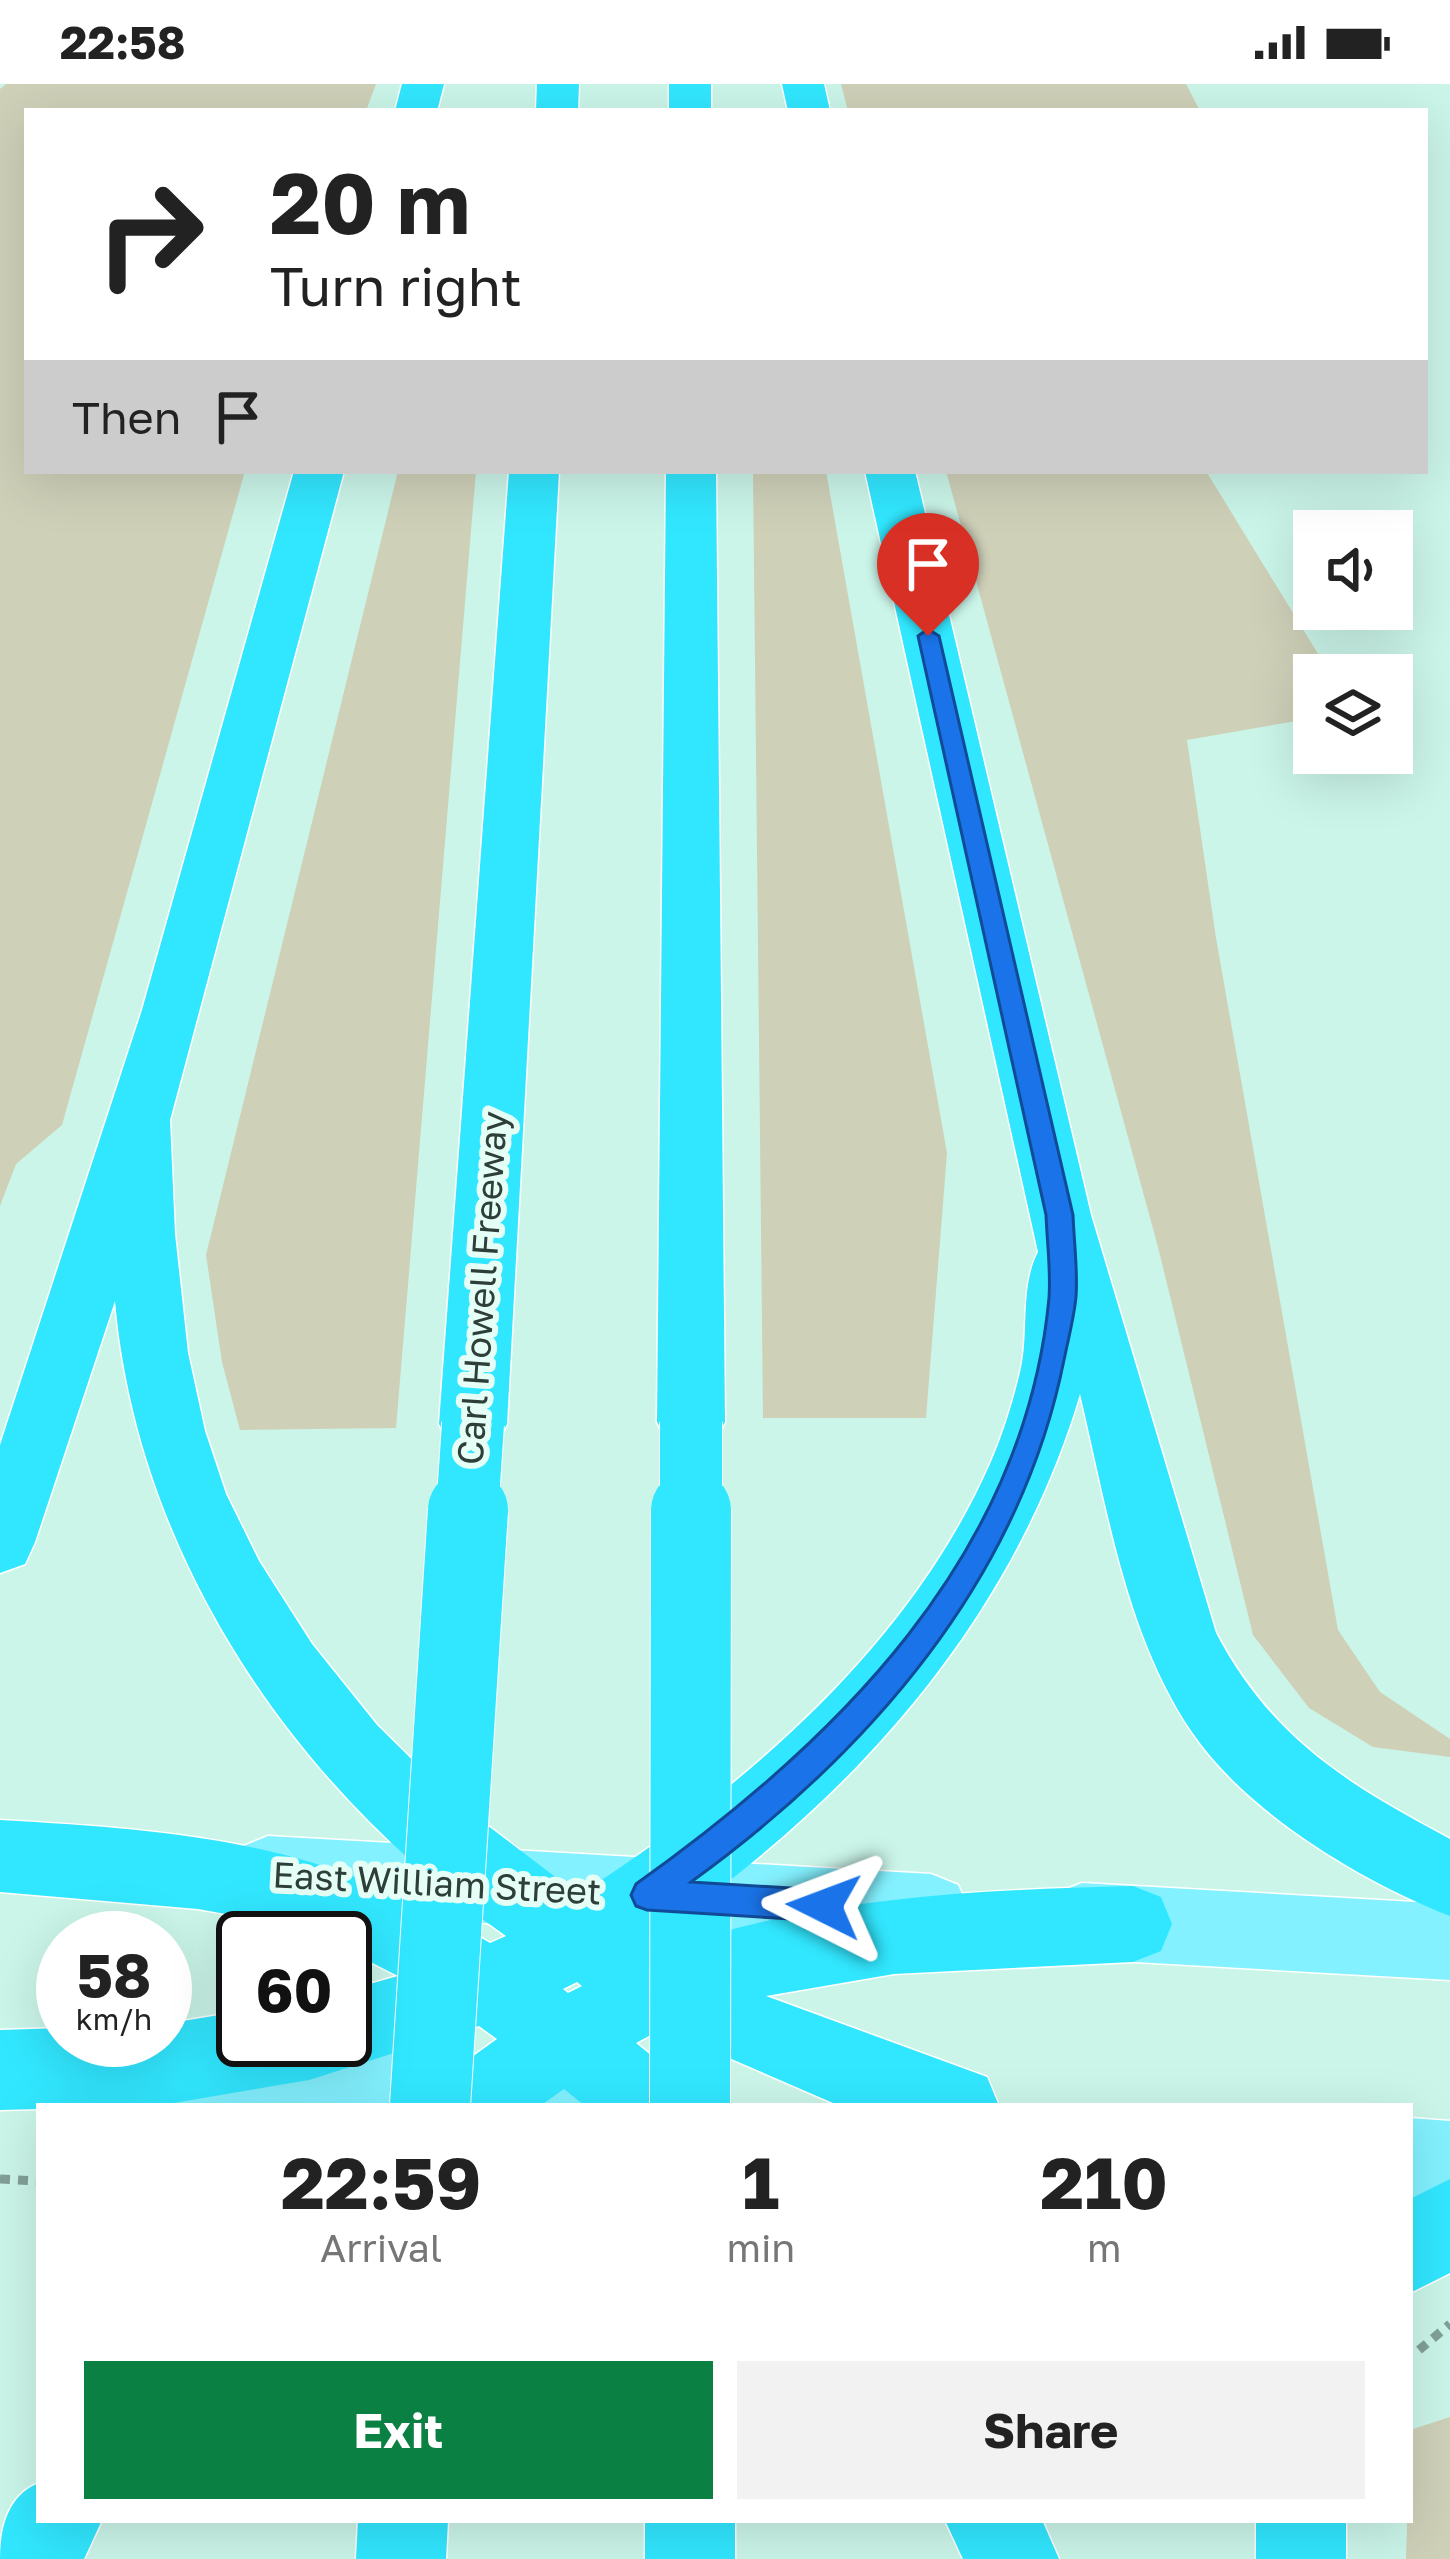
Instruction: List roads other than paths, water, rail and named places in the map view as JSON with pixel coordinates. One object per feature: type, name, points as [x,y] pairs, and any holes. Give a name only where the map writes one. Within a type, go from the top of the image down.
[{"type":"highway","points":[[0,1542],[139,1114],[220,839],[318,474]]},
{"type":"highway","name":"Carl Howell Freeway","points":[[462,2103],[473,1424],[534,474]]},
{"type":"highway","points":[[690,2103],[691,474]]},
{"type":"highway","points":[[891,474],[1059,1215],[1107,1369],[1162,1584],[1207,1690],[1234,1730],[1305,1794],[1367,1835],[1450,1879]]},
{"type":"highway","points":[[139,1114],[143,1246],[152,1336],[171,1433],[206,1528],[241,1598],[311,1703],[380,1782],[494,1886],[576,1940],[662,1989],[823,2061],[949,2103]]},
{"type":"highway","points":[[372,2025],[487,1984],[576,1940],[647,1895],[711,1849],[836,1739],[890,1682],[964,1585],[1001,1517],[1047,1388],[1063,1297],[1059,1215]]},
{"type":"highway","name":"East William Street","points":[[0,1856],[77,1861]]},
{"type":"highway","points":[[77,1861],[256,1882],[377,1922],[487,1984],[579,2073],[644,2103]]},
{"type":"highway","points":[[579,2073],[662,1989],[744,1962],[826,1943],[945,1929],[1133,1924]]},
{"type":"highway","points":[[16,2071],[148,2067],[216,2056]]},
{"type":"highway","points":[[1413,2250],[1450,2221]]},
{"type":"highway","points":[[32,2559],[55,2523]]},
{"type":"highway","points":[[401,2559],[403,2523]]},
{"type":"highway","points":[[690,2523],[690,2559]]},
{"type":"highway","points":[[992,2523],[1014,2559]]},
{"type":"highway","points":[[1301,2523],[1301,2559]]},
{"type":"main road","name":"East William Street","points":[[77,1861],[1450,1942]]},
{"type":"main road","points":[[16,2071],[448,2103]]},
{"type":"main road","points":[[466,2103],[579,2073]]},
{"type":"main road","points":[[1413,2159],[1450,2162]]}]
